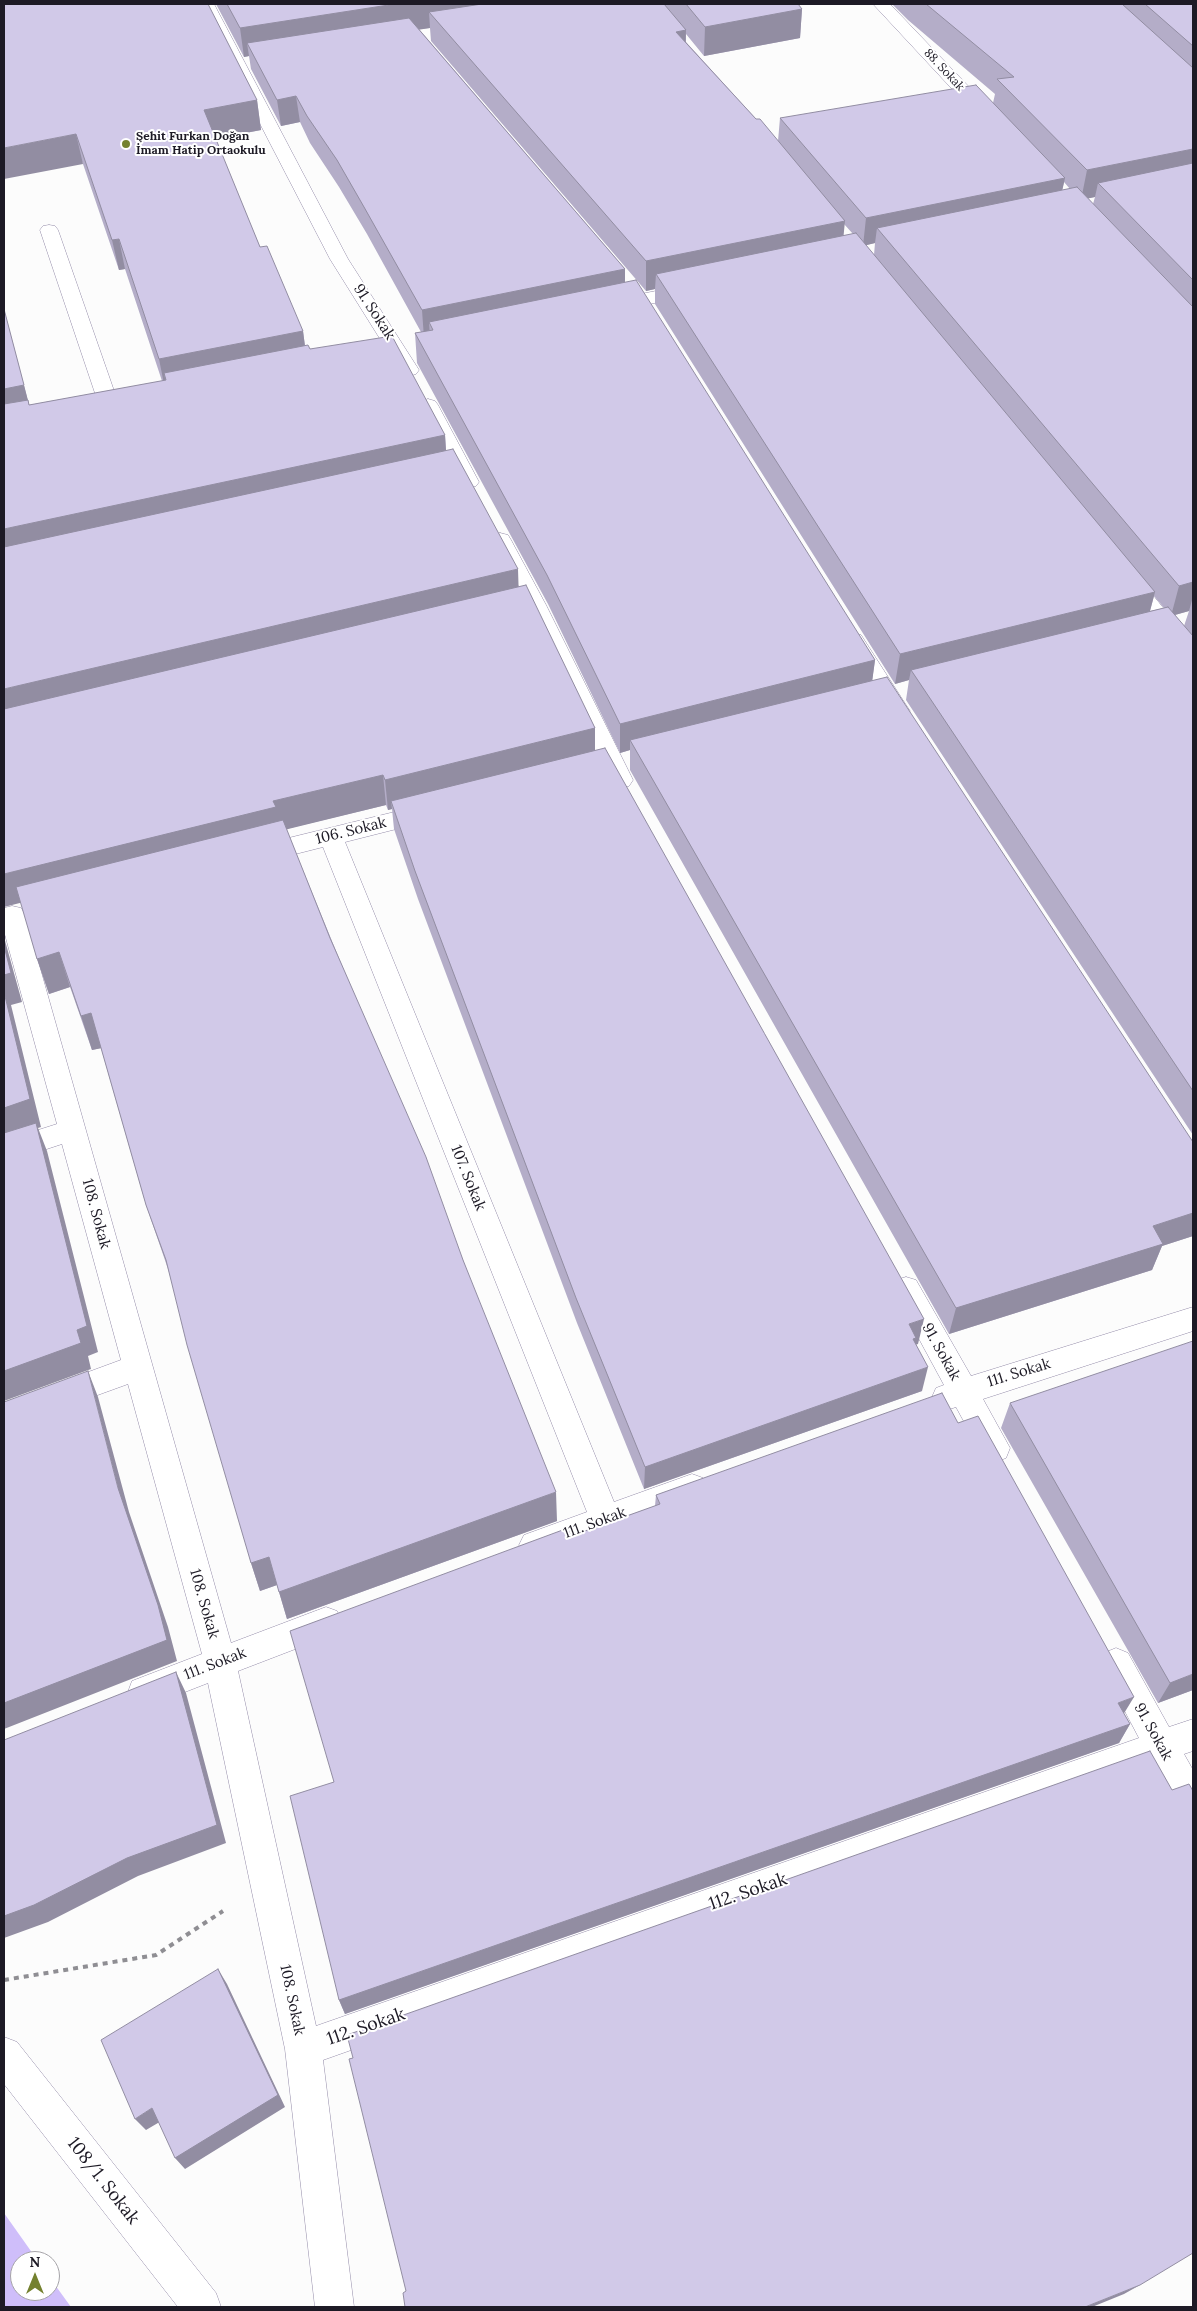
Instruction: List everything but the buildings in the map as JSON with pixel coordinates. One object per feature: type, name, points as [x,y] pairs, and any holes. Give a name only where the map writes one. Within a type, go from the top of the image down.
[{"type":"street","name":"91. Sokak","points":[[206,4],[246,63],[339,258],[398,351],[453,472],[486,512],[526,607],[632,801]]},
{"type":"street","name":"88. Sokak","points":[[881,4],[994,124]]},
{"type":"street","points":[[49,230],[110,408]]},
{"type":"street","points":[[592,310],[707,287]]},
{"type":"street","points":[[91,412],[129,404]]},
{"type":"street","points":[[1116,566],[1157,629],[1193,660]]},
{"type":"street","points":[[1157,629],[1193,619]]},
{"type":"street","points":[[840,620],[910,728]]},
{"type":"street","name":"106. Sokak","points":[[234,860],[453,806]]},
{"type":"street","name":"107. Sokak","points":[[331,836],[605,1519]]},
{"type":"street","name":"108. Sokak","points":[[15,914],[137,1367],[220,1662],[303,2049],[334,2307]]},
{"type":"street","points":[[4,1152],[73,1130]]},
{"type":"street","name":"91. Sokak","points":[[894,1269],[1006,1469]]},
{"type":"street","name":"111. Sokak","points":[[925,1404],[1193,1320]]},
{"type":"street","points":[[4,1416],[137,1367]]},
{"type":"street","name":"111. Sokak","points":[[513,1553],[718,1478]]},
{"type":"street","name":"111. Sokak","points":[[121,1701],[348,1614]]},
{"type":"street","name":"91. Sokak","points":[[1103,1642],[1193,1803]]},
{"type":"street","name":"112. Sokak","points":[[303,2049],[1193,1735]]},
{"type":"street","name":"108/1. Sokak","points":[[4,2055],[202,2307]]},
{"type":"path","points":[[4,1980],[156,1955],[267,1881]]},
{"type":"shaded area","points":[[4,2213],[31,2251],[10,2251],[10,2301],[60,2301],[60,2292],[71,2307],[4,2307]]},
{"type":"place","name":"Şehit Furkan Doğan İmam Hatip Ortaokulu","points":[[126,144]]}]
